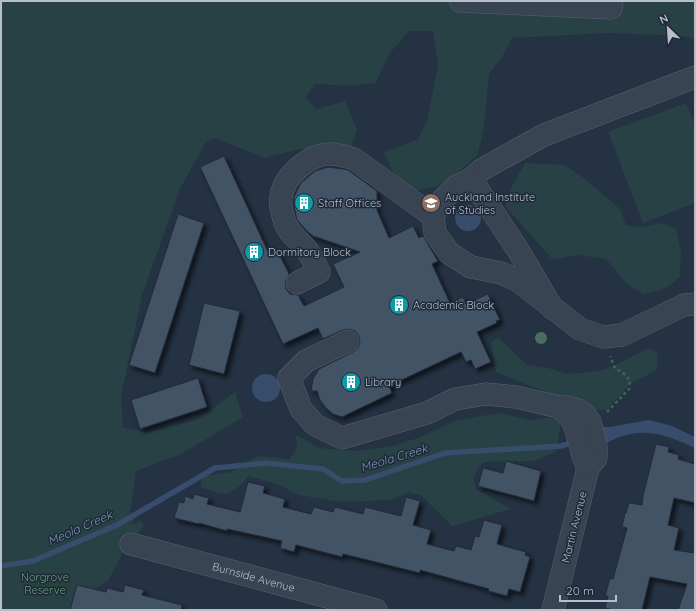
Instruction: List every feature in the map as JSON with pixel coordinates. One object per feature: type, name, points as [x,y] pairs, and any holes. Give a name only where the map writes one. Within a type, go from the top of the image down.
[{"type":"street","points":[[460,1],[611,8],[612,1]]},
{"type":"street","points":[[695,77],[544,135],[481,170],[457,186],[441,200],[433,216],[435,234],[449,253],[472,267],[501,273],[517,280],[580,329],[603,337],[622,335],[684,305],[695,304]]},
{"type":"street","points":[[297,283],[319,272],[308,252],[286,226],[280,199],[283,186],[289,177],[311,158],[325,154],[339,154],[354,159],[433,216]]},
{"type":"street","points":[[471,178],[518,250],[552,308]]},
{"type":"street","points":[[348,341],[306,361],[289,378],[300,409],[315,425],[342,438],[427,413],[455,399],[486,394],[516,397],[578,410],[585,415],[590,422],[590,440]]},
{"type":"street","name":"Martin Avenue","points":[[554,610],[590,440]]},
{"type":"street","name":"Burnside Avenue","points":[[130,544],[376,610]]},
{"type":"path","points":[[590,440],[629,389],[630,380],[623,373],[614,368],[610,357],[610,350]]},
{"type":"green space","name":"Norgrove Reserve","points":[[1,1],[695,1],[695,39],[682,36],[608,33],[512,38],[502,57],[489,74],[484,127],[478,154],[465,167],[436,187],[415,191],[393,173],[384,152],[418,139],[427,120],[438,66],[433,31],[409,31],[389,54],[376,83],[350,86],[315,84],[305,98],[317,109],[345,101],[357,130],[350,150],[300,149],[264,158],[215,138],[206,142],[180,189],[142,295],[121,397],[123,427],[147,433],[198,419],[235,392],[243,417],[181,454],[136,471],[130,513],[135,515],[132,525],[141,520],[144,526],[124,550],[108,581],[80,597],[81,610],[1,610]]},
{"type":"green space","points":[[686,103],[695,126],[695,203],[643,223],[608,132]]},
{"type":"green space","points":[[525,163],[565,165],[585,179],[620,209],[626,225],[639,227],[661,223],[676,229],[681,251],[680,277],[667,288],[644,295],[625,282],[606,259],[577,255],[553,260],[505,206],[512,186]]},
{"type":"green space","points":[[498,337],[528,365],[548,368],[567,374],[599,371],[618,364],[648,348],[657,352],[657,370],[630,384],[607,410],[592,409],[496,372],[491,342]]},
{"type":"green space","points":[[499,413],[530,420],[562,416],[556,452],[533,461],[483,462],[473,477],[476,489],[511,509],[452,526],[422,496],[409,492],[391,500],[340,502],[299,495],[277,484],[249,476],[236,489],[227,494],[222,494],[200,487],[203,476],[231,472],[258,456],[289,459],[297,449],[296,435],[319,448],[356,451],[392,446],[418,438],[457,420]]},
{"type":"water","points":[[468,205],[478,208],[481,218],[478,228],[468,231],[458,228],[455,218],[458,208]]},
{"type":"water","points":[[266,374],[276,378],[280,388],[276,398],[266,402],[256,398],[252,388],[256,378]]},
{"type":"water","points":[[649,420],[672,426],[695,437],[695,448],[671,438],[649,433],[627,435],[603,445],[599,427],[610,427]]},
{"type":"building","points":[[224,156],[269,254],[277,250],[289,274],[285,282],[286,289],[290,294],[298,295],[304,306],[344,287],[333,264],[360,252],[313,236],[308,232],[297,220],[294,197],[301,183],[315,171],[328,167],[348,170],[377,191],[377,210],[389,238],[413,226],[419,238],[423,236],[438,261],[432,264],[450,303],[463,297],[466,304],[488,294],[500,320],[496,321],[497,323],[477,332],[491,362],[475,369],[471,360],[466,362],[461,352],[389,386],[392,393],[342,417],[333,414],[320,400],[317,391],[311,391],[313,379],[319,369],[358,348],[360,342],[359,336],[355,331],[349,329],[343,330],[323,339],[318,328],[283,344],[200,167]]},
{"type":"building","points":[[178,214],[204,223],[155,373],[129,365]]},
{"type":"building","points":[[204,303],[240,311],[224,374],[189,365]]},
{"type":"building","points":[[198,378],[207,407],[140,429],[131,400]]},
{"type":"building","points":[[656,444],[669,447],[668,452],[679,455],[678,459],[695,464],[695,503],[674,498],[668,525],[679,528],[674,550],[695,553],[695,610],[678,610],[687,584],[650,577],[642,610],[614,610],[605,608],[608,596],[605,596],[610,578],[613,579],[627,528],[622,527],[625,513],[629,503],[642,505]]},
{"type":"building","points":[[506,461],[541,471],[534,501],[478,486],[483,468],[503,473]]},
{"type":"building","points":[[248,482],[265,486],[263,493],[285,499],[283,507],[311,514],[314,507],[333,512],[335,507],[363,514],[365,507],[401,516],[406,497],[420,501],[413,525],[431,530],[427,544],[454,551],[456,546],[471,550],[475,536],[479,537],[484,520],[502,525],[497,544],[526,552],[525,555],[530,557],[520,592],[509,589],[507,596],[488,591],[489,589],[420,570],[420,573],[343,554],[342,557],[296,545],[294,552],[280,548],[282,541],[227,529],[227,531],[174,518],[179,502],[184,503],[185,496],[193,499],[194,494],[209,498],[207,504],[240,512]]},
{"type":"building","points":[[77,585],[106,592],[107,588],[123,592],[125,585],[144,590],[142,595],[182,605],[181,610],[70,610]]},
{"type":"waterway","name":"Meola Creek","points":[[1,566],[33,561],[117,525],[215,468],[266,463],[323,469],[342,481],[365,480],[445,453],[561,446],[575,442]]},
{"type":"place","name":"Staff Offices","points":[[304,203]]},
{"type":"place","name":"Auckland Institute of Studies","points":[[431,203]]},
{"type":"place","name":"Dormitory Block","points":[[254,252]]},
{"type":"place","name":"Academic Block","points":[[399,305]]},
{"type":"place","name":"Library","points":[[351,382]]}]
